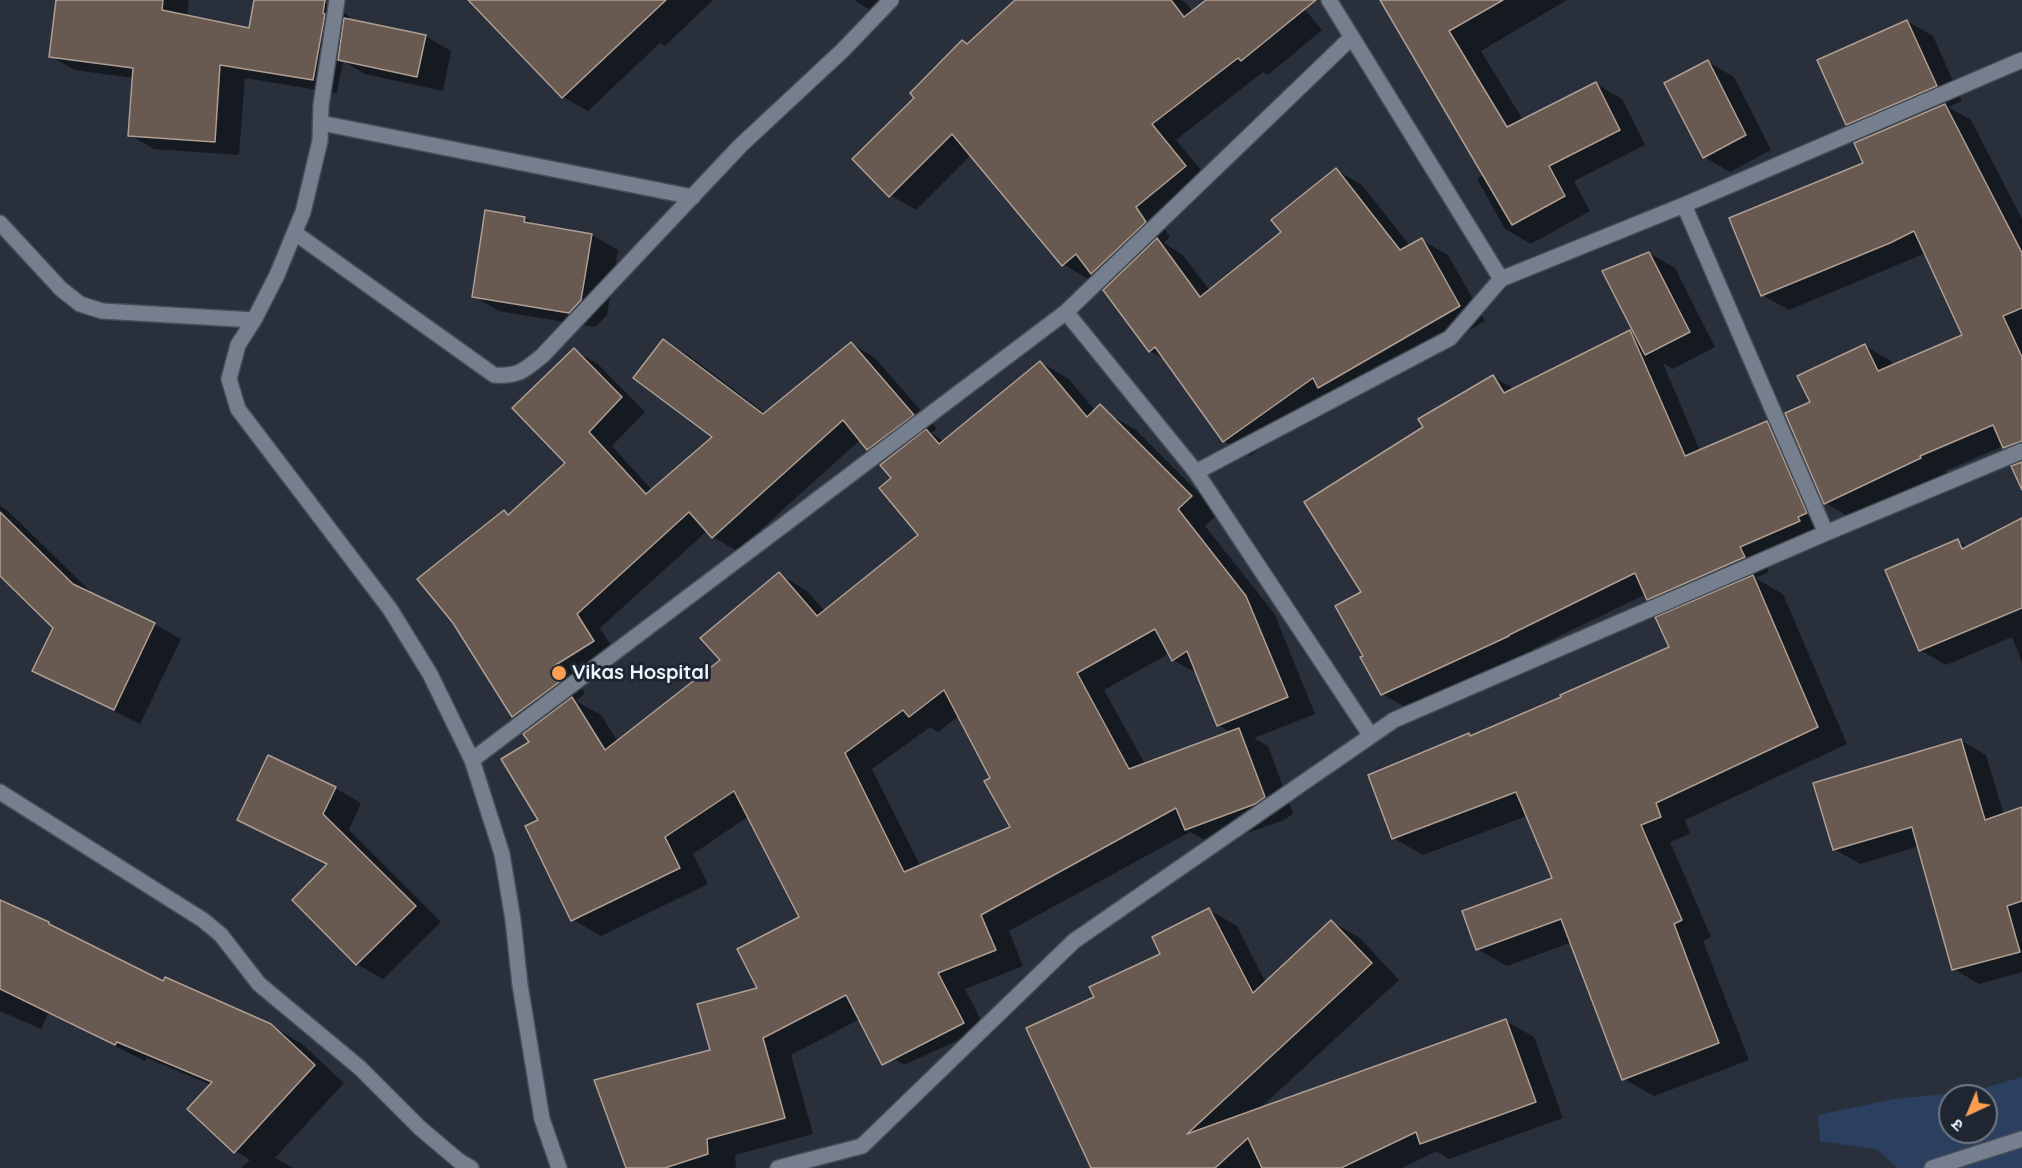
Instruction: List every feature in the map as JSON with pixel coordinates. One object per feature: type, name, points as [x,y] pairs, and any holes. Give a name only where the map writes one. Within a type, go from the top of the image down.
[{"type":"street","points":[[337,0],[321,105],[318,151],[303,212],[277,275],[254,320],[238,345],[229,378],[237,409],[390,609],[430,674],[472,760],[502,854],[542,1119],[560,1168]]},
{"type":"street","points":[[295,233],[494,375],[510,377],[527,368],[543,355],[740,146],[843,50],[891,0]]},
{"type":"street","points":[[1329,0],[1501,279]]},
{"type":"street","points":[[472,760],[1066,312],[1352,37]]},
{"type":"street","points":[[1196,472],[1450,338],[1501,279],[1683,205],[2022,60]]},
{"type":"street","points":[[321,123],[693,196]]},
{"type":"street","points":[[1683,205],[1826,533]]},
{"type":"street","points":[[0,223],[61,289],[80,304],[102,311],[254,320]]},
{"type":"street","points":[[1066,312],[1196,472],[1371,736]]},
{"type":"street","points":[[778,1168],[862,1146],[1074,941],[1394,720],[2022,451]]},
{"type":"street","points":[[0,792],[203,920],[221,935],[259,984],[360,1068],[420,1128],[459,1161],[471,1168]]},
{"type":"street","points":[[1932,1168],[2022,1139]]},
{"type":"shaded area","points":[[2022,1077],[2022,1168],[1897,1168],[1878,1150],[1820,1141],[1818,1115],[1894,1099],[1938,1095],[1938,1144],[1998,1144],[1998,1084]]},
{"type":"building","points":[[56,0],[163,0],[162,10],[249,28],[254,0],[325,0],[323,13],[325,14],[313,80],[220,65],[215,142],[128,136],[133,68],[49,57]]},
{"type":"building","points":[[468,0],[666,0],[562,98]]},
{"type":"building","points":[[1015,0],[1171,0],[1184,17],[1206,0],[1316,0],[1241,61],[1238,58],[1152,124],[1186,166],[1136,207],[1146,222],[1091,274],[1076,254],[1062,266],[952,134],[889,197],[852,159],[914,98],[910,93],[962,40],[967,44]]},
{"type":"building","points":[[1380,0],[1503,0],[1449,31],[1507,127],[1596,82],[1620,130],[1549,166],[1565,196],[1512,225]]},
{"type":"building","points":[[344,18],[426,35],[417,77],[338,60]]},
{"type":"building","points":[[1907,20],[1937,86],[1846,125],[1817,60]]},
{"type":"building","points":[[1708,60],[1746,135],[1703,158],[1664,83]]},
{"type":"building","points":[[1945,104],[2022,253],[2022,308],[2003,316],[2022,357],[2022,441],[2003,448],[1993,425],[1920,456],[1921,458],[1824,504],[1785,413],[1810,402],[1797,376],[1865,344],[1878,371],[1962,335],[1914,231],[1761,296],[1729,218],[1863,163],[1854,143]]},
{"type":"building","points":[[1336,168],[1400,250],[1422,238],[1460,306],[1318,388],[1313,378],[1223,442],[1155,347],[1149,352],[1103,290],[1157,238],[1200,297],[1281,232],[1271,220]]},
{"type":"building","points":[[485,210],[525,217],[524,222],[592,234],[581,300],[569,313],[472,297]]},
{"type":"building","points":[[1649,252],[1690,332],[1645,355],[1602,271]]},
{"type":"building","points":[[1630,330],[1685,456],[1767,421],[1807,513],[1798,517],[1800,521],[1740,547],[1745,557],[1647,600],[1635,573],[1509,636],[1381,695],[1360,657],[1363,656],[1335,606],[1361,592],[1304,502],[1423,427],[1418,419],[1493,375],[1504,393]]},
{"type":"building","points":[[663,339],[763,414],[851,342],[914,415],[867,450],[843,420],[712,538],[689,512],[577,614],[594,641],[554,666],[562,680],[512,717],[453,623],[417,579],[504,510],[508,515],[565,463],[512,408],[574,348],[622,397],[589,432],[646,494],[712,437],[633,378]]},
{"type":"building","points":[[1040,361],[1087,417],[1100,404],[1192,496],[1178,509],[1246,596],[1288,697],[1217,726],[1187,651],[1172,661],[1155,629],[1077,673],[1129,769],[1239,728],[1265,797],[1255,804],[1185,830],[1176,808],[981,915],[996,950],[938,973],[964,1023],[882,1065],[846,995],[763,1038],[785,1118],[707,1139],[708,1154],[665,1168],[626,1168],[594,1080],[710,1050],[697,1004],[757,988],[737,949],[799,917],[734,791],[665,837],[680,868],[571,921],[525,826],[538,820],[501,759],[529,742],[523,734],[572,697],[605,750],[720,660],[700,638],[779,572],[817,616],[918,535],[879,488],[891,478],[880,465],[926,429],[939,444]],"holes":[[[944,690],[990,778],[984,781],[1010,827],[904,872],[845,753],[903,710],[909,717]]]},
{"type":"building","points":[[2022,462],[2022,490],[2011,466]]},
{"type":"building","points":[[0,512],[73,584],[155,623],[114,710],[32,671],[53,628],[0,576]]},
{"type":"building","points":[[2022,518],[2022,608],[1919,651],[1885,570],[1958,539],[1962,549]]},
{"type":"building","points":[[1753,575],[1818,727],[1656,803],[1661,817],[1641,825],[1682,920],[1674,924],[1719,1043],[1622,1080],[1561,919],[1476,950],[1462,911],[1552,878],[1516,792],[1392,839],[1368,775],[1469,733],[1470,736],[1669,647],[1655,617]]},
{"type":"building","points":[[1961,739],[1985,820],[2022,807],[2022,901],[2007,906],[2020,952],[1952,970],[1912,827],[1833,850],[1813,783]]},
{"type":"building","points":[[268,755],[336,787],[323,814],[416,906],[356,965],[292,900],[327,864],[237,820]]},
{"type":"building","points":[[0,900],[49,922],[163,981],[165,977],[271,1024],[315,1065],[234,1153],[187,1109],[212,1082],[117,1042],[115,1045],[0,989]]},
{"type":"building","points":[[1209,908],[1253,993],[1331,920],[1372,963],[1187,1134],[1506,1019],[1536,1102],[1420,1144],[1416,1132],[1341,1168],[1262,1168],[1248,1138],[1215,1168],[1091,1168],[1026,1028],[1094,997],[1089,987],[1160,954],[1152,937]]},
{"type":"place","name":"Vikas Hospital","points":[[559,673]]}]
